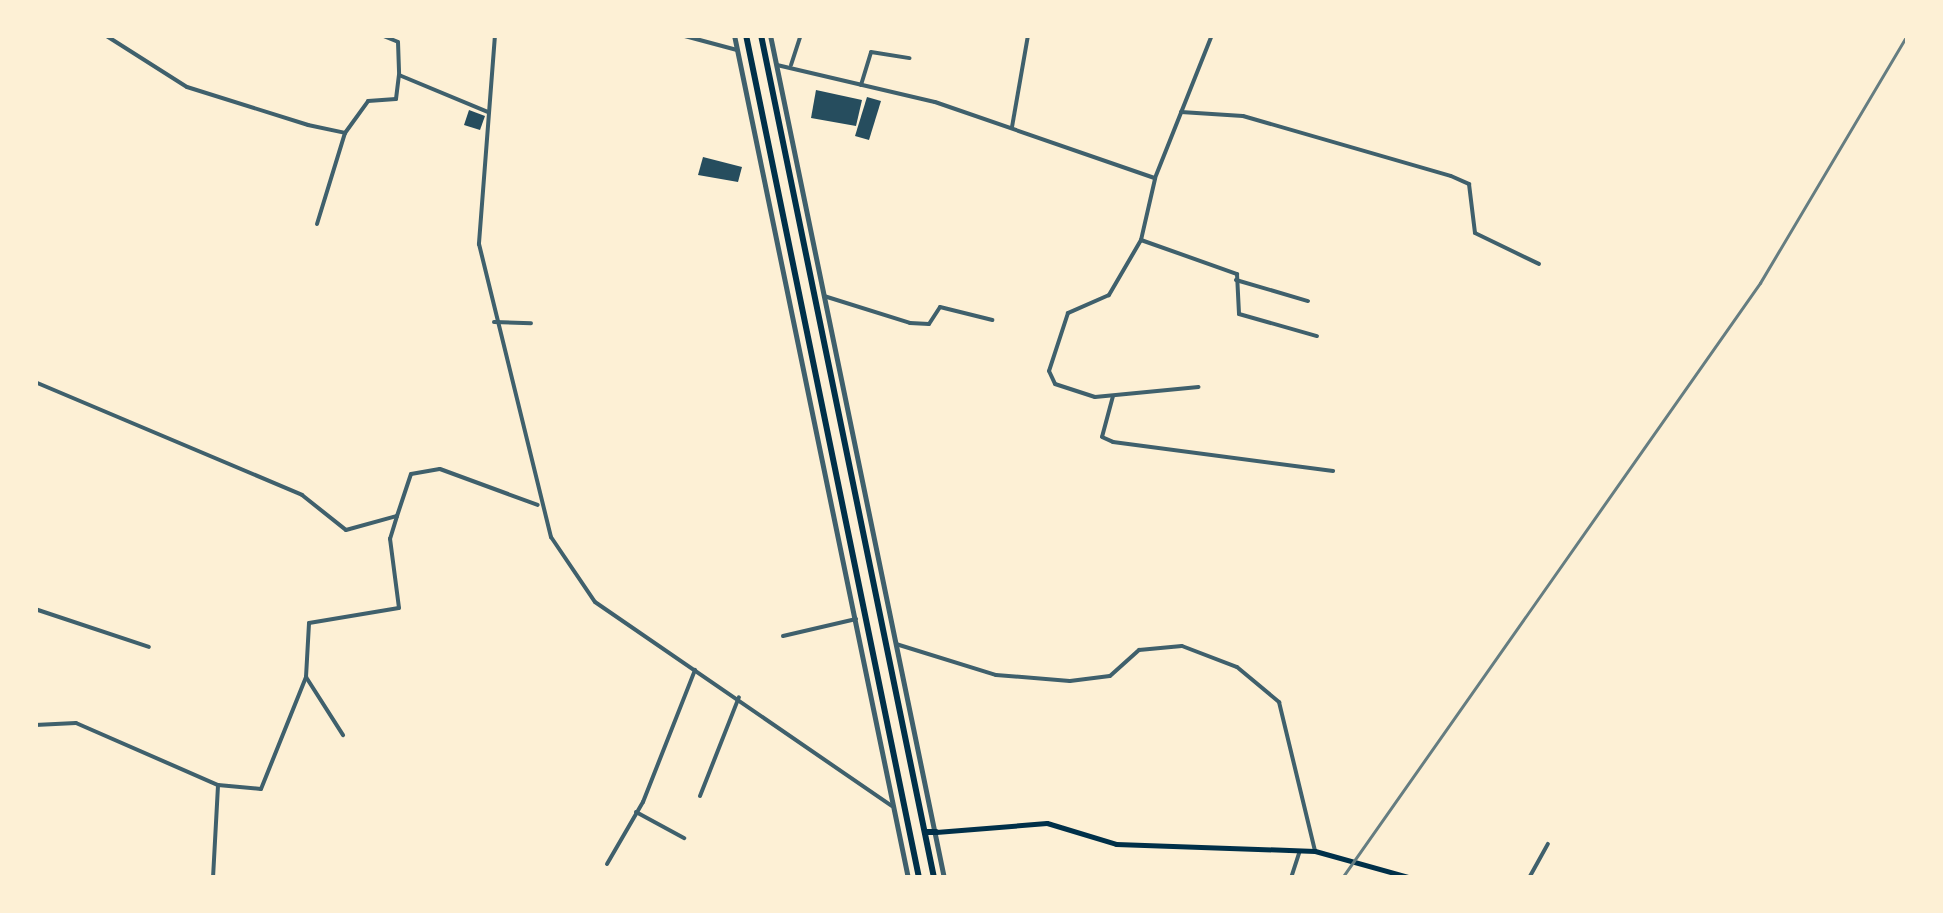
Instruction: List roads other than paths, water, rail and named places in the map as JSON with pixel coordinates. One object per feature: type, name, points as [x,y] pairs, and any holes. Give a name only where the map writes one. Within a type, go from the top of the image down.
[{"type":"highway","points":[[746,35],[918,878]]},
{"type":"highway","points":[[761,35],[934,878]]},
{"type":"highway","points":[[896,808],[907,815]]},
{"type":"highway","points":[[925,832],[936,832]]},
{"type":"main road","points":[[936,832],[1047,823],[1116,844],[1315,852],[1412,878]]},
{"type":"street","points":[[105,35],[187,87],[346,133]]},
{"type":"street","points":[[317,224],[346,133],[368,101],[396,98],[400,74],[398,42],[380,35]]},
{"type":"street","points":[[495,35],[479,244],[538,505],[595,602],[896,808]]},
{"type":"street","points":[[681,35],[738,50]]},
{"type":"street","points":[[734,35],[908,878]]},
{"type":"street","points":[[770,35],[944,878]]},
{"type":"street","points":[[791,65],[801,35]]},
{"type":"street","points":[[1012,127],[1028,35]]},
{"type":"street","points":[[1200,387],[1113,396],[1055,384],[1049,372],[1068,312],[1109,295],[1141,240],[1155,178],[1212,35]]},
{"type":"street","points":[[861,85],[870,52],[910,58]]},
{"type":"street","points":[[776,66],[791,65],[1012,127],[1155,178]]},
{"type":"street","points":[[400,74],[488,112]]},
{"type":"street","points":[[1181,112],[1243,116],[1451,176],[1469,184],[1475,233],[1539,264]]},
{"type":"street","points":[[1141,240],[1236,280],[1308,302]]},
{"type":"street","points":[[1236,280],[1239,314],[1316,336]]},
{"type":"street","points":[[824,296],[910,323],[929,324],[940,307],[992,320]]},
{"type":"street","points":[[494,322],[531,323]]},
{"type":"street","points":[[35,382],[197,446],[308,498],[340,528],[360,530],[397,516]]},
{"type":"street","points":[[1113,396],[1102,437],[1114,442],[1334,471]]},
{"type":"street","points":[[35,725],[84,726],[218,786],[265,786],[306,678],[310,623],[399,608],[390,539],[410,474],[440,469],[538,505]]},
{"type":"street","points":[[35,609],[149,647]]},
{"type":"street","points":[[783,636],[856,619]]},
{"type":"street","points":[[896,644],[996,675],[1070,681],[1110,676],[1139,650],[1182,646],[1237,667],[1279,702],[1315,852]]},
{"type":"street","points":[[606,864],[635,811],[695,670]]},
{"type":"street","points":[[306,678],[343,735]]},
{"type":"street","points":[[700,796],[739,697]]},
{"type":"street","points":[[213,878],[218,786]]},
{"type":"street","points":[[635,811],[684,838]]},
{"type":"street","points":[[1529,878],[1548,844]]},
{"type":"street","points":[[1291,878],[1300,851]]},
{"type":"railway","points":[[1342,878],[1760,283],[1907,35]]}]
